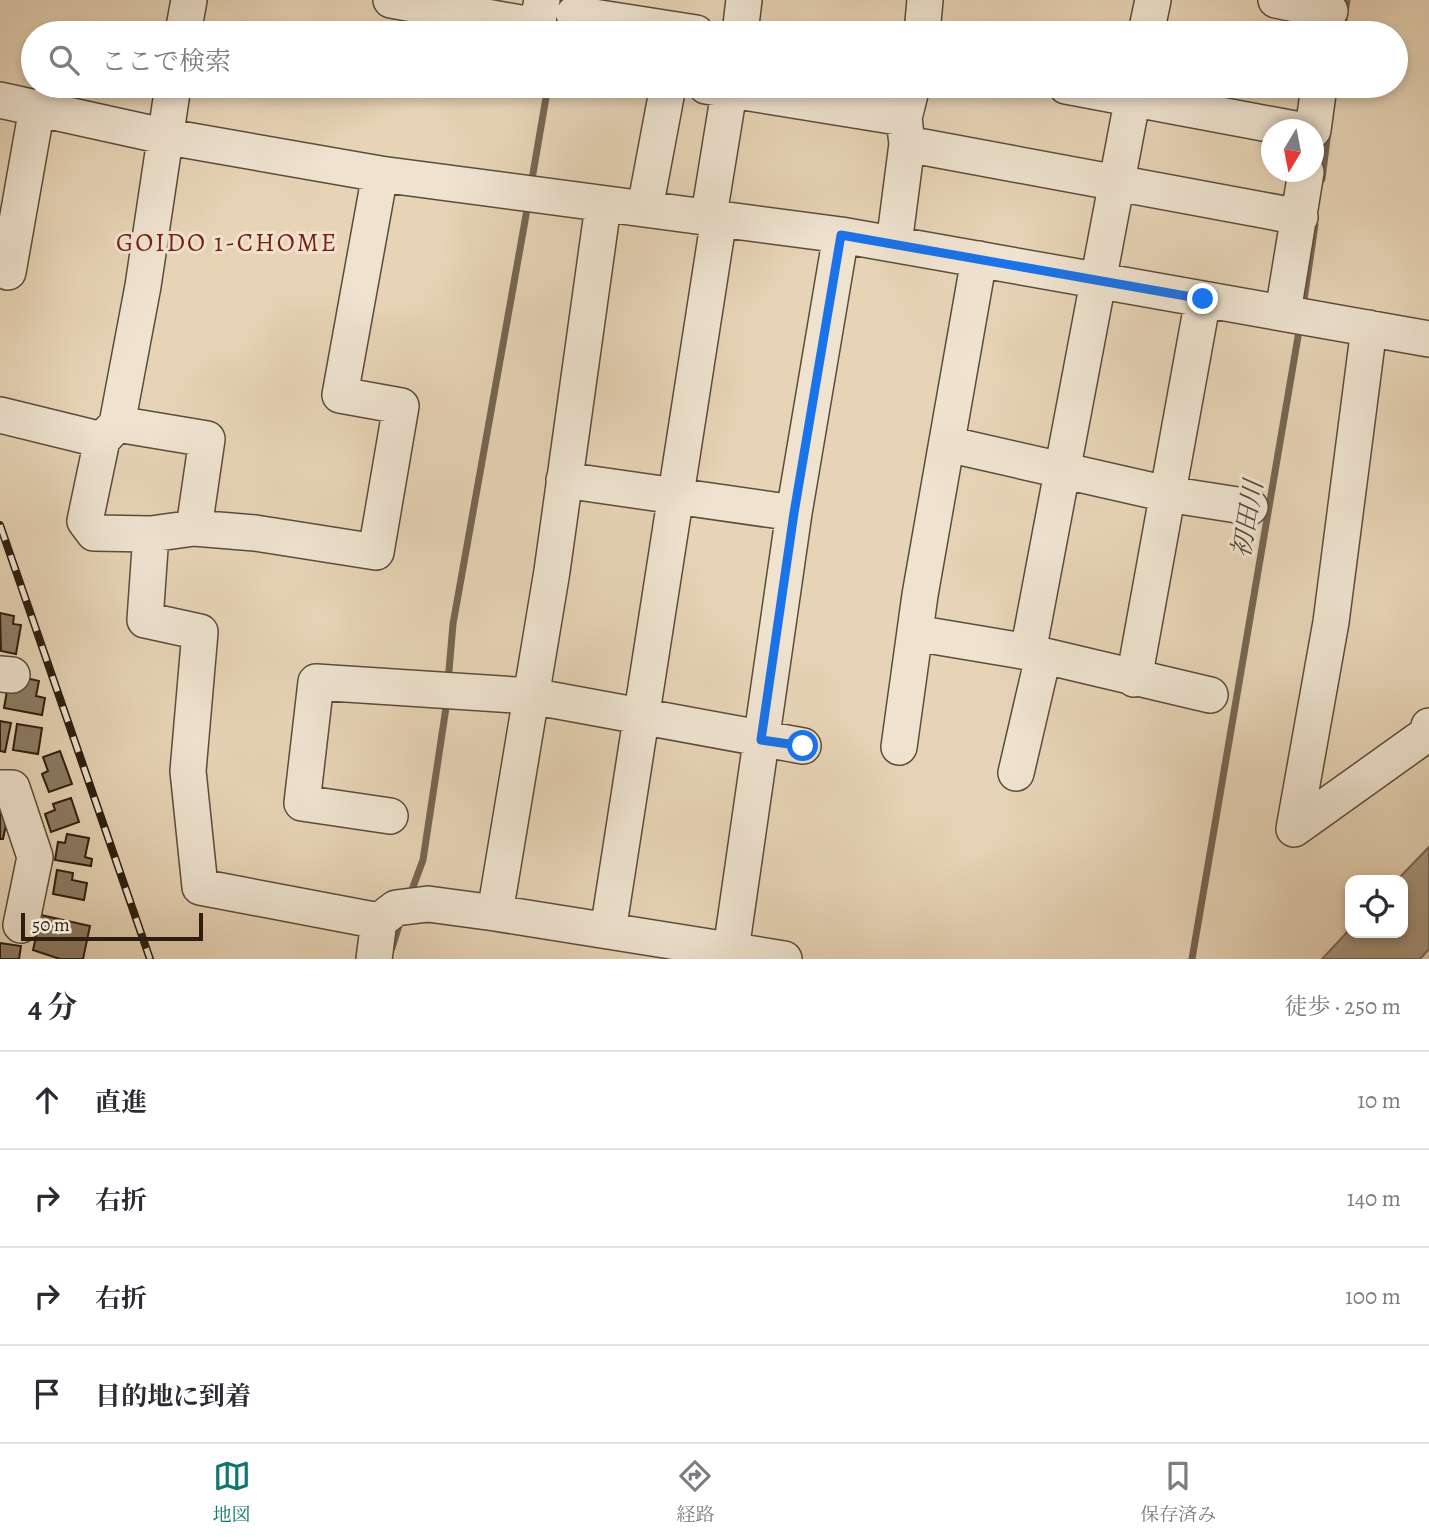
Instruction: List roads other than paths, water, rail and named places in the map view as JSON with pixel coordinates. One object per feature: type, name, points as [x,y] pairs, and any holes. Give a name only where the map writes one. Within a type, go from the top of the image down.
[{"type":"street","points":[[185,21],[189,0]]},
{"type":"street","points":[[391,0],[509,21]]},
{"type":"street","points":[[538,21],[542,0]]},
{"type":"street","points":[[741,21],[744,0]]},
{"type":"street","points":[[923,21],[925,0]]},
{"type":"street","points":[[1149,21],[1153,0]]},
{"type":"street","points":[[1276,0],[1330,15]]},
{"type":"street","points":[[574,14],[619,21]]},
{"type":"street","points":[[171,98],[142,286],[110,432],[85,520],[94,533],[151,534],[194,528],[255,533],[376,552],[401,406],[340,395],[380,174]]},
{"type":"street","points":[[645,208],[666,98]]},
{"type":"street","points":[[608,931],[677,496],[714,217],[721,98]]},
{"type":"street","points":[[793,98],[908,116],[1116,181],[1300,217]]},
{"type":"street","points":[[1016,773],[1063,471],[1132,98]]},
{"type":"street","points":[[1159,98],[1261,121]]},
{"type":"street","points":[[1314,119],[1317,98]]},
{"type":"street","points":[[0,100],[163,136],[380,174],[603,206],[645,208],[841,235],[1429,339]]},
{"type":"street","points":[[7,252],[37,108]]},
{"type":"street","points":[[894,244],[908,116]]},
{"type":"street","points":[[1283,312],[1305,182]]},
{"type":"street","points":[[495,913],[564,480],[603,206]]},
{"type":"street","points":[[731,950],[794,513],[841,235]]},
{"type":"street","points":[[899,747],[915,633],[979,259]]},
{"type":"street","points":[[1134,679],[1203,299]]},
{"type":"street","points":[[1369,328],[1331,622],[1294,829],[1427,734],[1429,726]]},
{"type":"street","points":[[0,415],[110,432],[206,439],[194,528]]},
{"type":"street","points":[[947,444],[1167,494],[1250,507]]},
{"type":"street","points":[[564,480],[794,513]]},
{"type":"street","points":[[151,534],[145,620],[200,632],[188,771],[200,887],[401,911],[495,913],[784,959]]},
{"type":"street","points":[[915,633],[1035,655],[1210,695]]},
{"type":"street","points":[[390,816],[302,803],[316,682],[531,696],[803,746]]},
{"type":"street","points":[[0,788],[12,788],[35,857],[21,925]]},
{"type":"street","points":[[374,959],[401,911]]},
{"type":"waterway","points":[[556,21],[559,0]]},
{"type":"waterway","name":"初田川","points":[[1344,21],[1347,0]]},
{"type":"waterway","points":[[531,185],[546,98]]},
{"type":"waterway","name":"初田川","points":[[1324,163],[1328,131]]},
{"type":"waterway","points":[[448,682],[453,624],[528,204]]},
{"type":"waterway","name":"初田川","points":[[1303,307],[1315,225]]},
{"type":"waterway","name":"初田川","points":[[1192,959],[1300,325]]},
{"type":"waterway","points":[[410,895],[423,860],[447,701]]},
{"type":"waterway","points":[[392,948],[400,922]]},
{"type":"railway","points":[[0,525],[150,959]]},
{"type":"district","name":"GOIDO 1-CHOME","points":[[227,242]]}]
